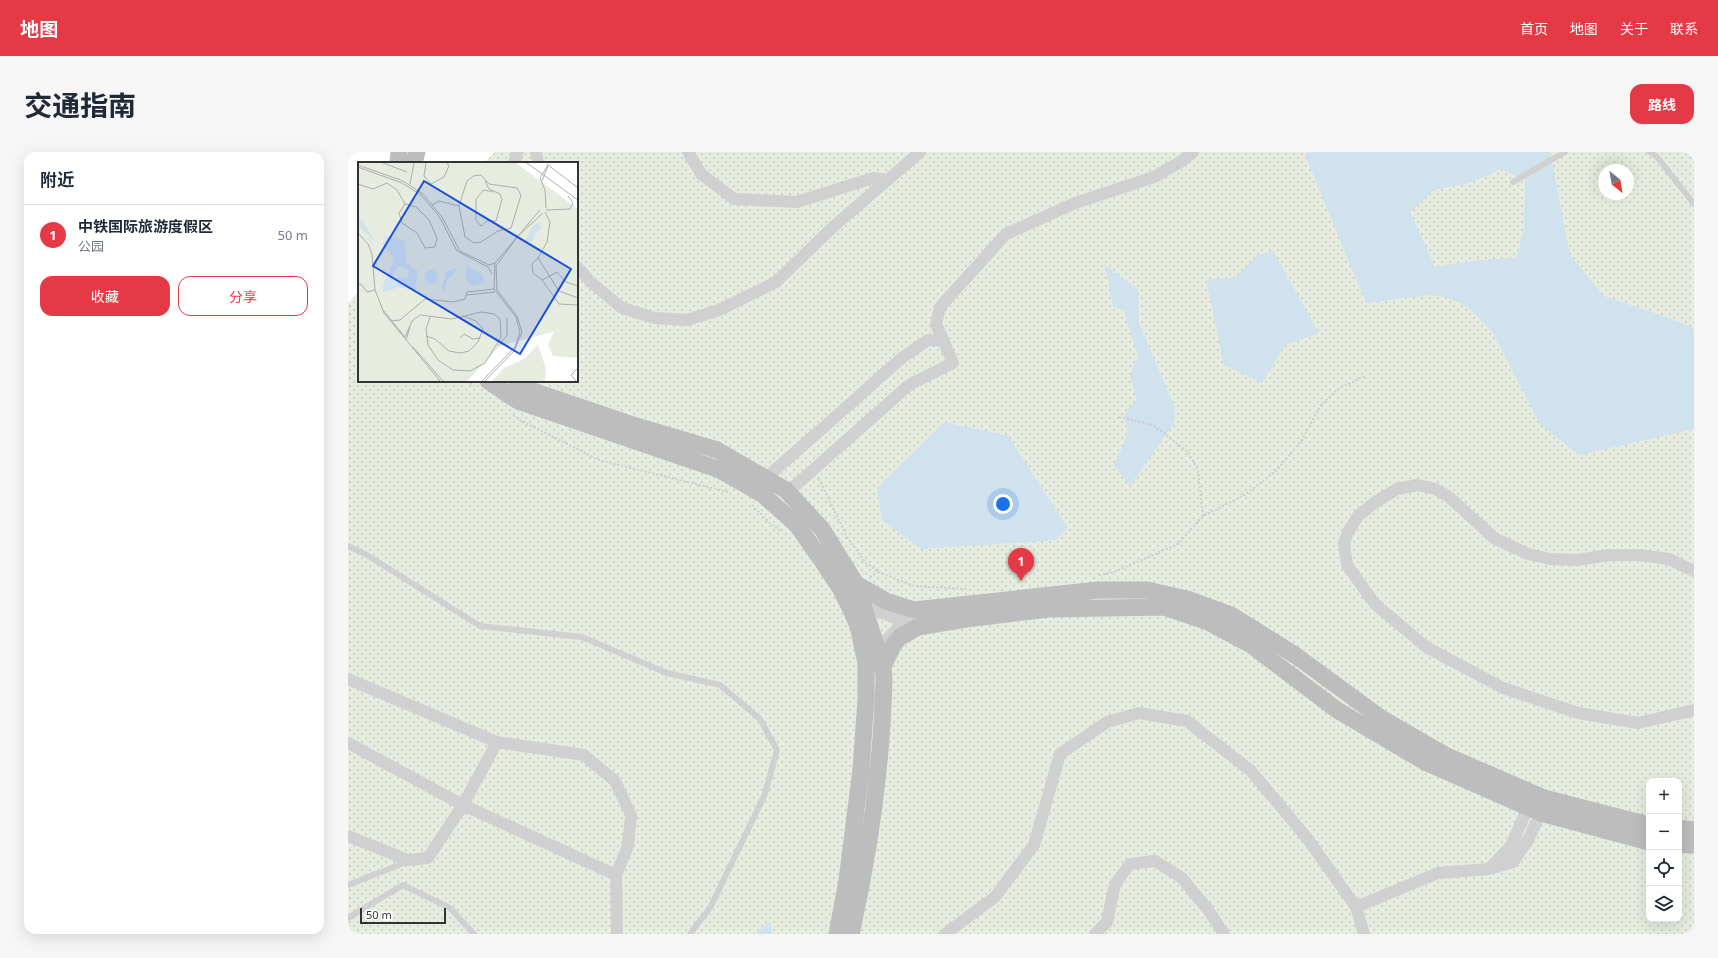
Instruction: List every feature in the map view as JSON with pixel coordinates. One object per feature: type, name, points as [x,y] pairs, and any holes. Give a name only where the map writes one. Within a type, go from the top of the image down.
[{"type":"street","points":[[398,162],[399,152]]},
{"type":"street","points":[[414,162],[416,152]]},
{"type":"street","points":[[514,162],[518,152]]},
{"type":"street","points":[[536,152],[538,162]]},
{"type":"street","points":[[688,152],[701,174],[734,198],[797,202],[873,178],[888,180]]},
{"type":"street","points":[[578,268],[592,283],[622,308],[655,318],[687,320],[719,310],[776,282],[833,227],[920,152]]},
{"type":"street","points":[[786,490],[795,486],[909,385],[953,363],[936,324],[940,307],[1006,234],[1075,203],[1154,177],[1182,161],[1193,152]]},
{"type":"street","points":[[766,478],[903,357],[928,340],[944,341]]},
{"type":"street","points":[[517,382],[527,389],[636,426],[717,450],[766,478],[786,490],[822,529],[856,584],[883,666],[884,691],[880,761],[863,881],[851,934]]},
{"type":"street","points":[[483,385],[518,401],[720,470],[762,494],[797,525],[823,562],[845,598],[858,626],[866,663],[866,699],[861,769],[849,865],[837,934]]},
{"type":"street","points":[[1694,571],[1669,559],[1639,555],[1609,555],[1576,560],[1550,559],[1528,554],[1494,538],[1448,496],[1435,489],[1418,485],[1397,489],[1374,503],[1358,516],[1348,532],[1344,543],[1347,565],[1375,604],[1426,647],[1502,688],[1578,713],[1638,723],[1694,710]]},
{"type":"street","points":[[856,584],[886,601],[912,619]]},
{"type":"street","points":[[845,598],[862,605],[912,619],[966,619],[1048,609],[1164,607],[1208,622],[1251,645],[1337,710],[1425,762],[1538,806],[1646,841]]},
{"type":"street","points":[[866,663],[878,649],[912,619]]},
{"type":"street","points":[[883,666],[894,644],[912,619]]},
{"type":"street","points":[[348,679],[497,742],[584,755],[615,781],[631,816],[628,846],[616,875],[617,934]]},
{"type":"street","points":[[945,934],[995,897],[1034,845],[1060,754],[1107,722],[1139,713],[1187,721],[1251,771],[1307,838],[1356,907],[1364,934]]},
{"type":"street","points":[[348,836],[408,860],[428,858],[463,805],[497,742]]},
{"type":"street","points":[[348,743],[463,805],[616,875]]},
{"type":"street","points":[[1538,806],[1646,824]]},
{"type":"street","points":[[1356,907],[1438,873],[1489,869],[1511,846],[1538,806]]},
{"type":"street","points":[[1682,828],[1694,830]]},
{"type":"street","points":[[1682,844],[1694,846]]},
{"type":"street","points":[[1095,934],[1107,922],[1115,884],[1130,864],[1155,861],[1182,878],[1224,934]]},
{"type":"lane","points":[[1513,182],[1565,152]]},
{"type":"lane","points":[[1650,152],[1657,157],[1694,204]]},
{"type":"lane","points":[[348,546],[367,555],[480,626],[582,637],[667,674],[720,685],[760,719],[777,750],[765,794],[711,906],[690,934]]},
{"type":"lane","points":[[348,885],[412,860]]},
{"type":"lane","points":[[348,918],[403,885],[450,908],[474,934]]},
{"type":"path","points":[[1099,575],[1114,572],[1178,544],[1203,516],[1246,494],[1276,471],[1302,440],[1321,405],[1338,389],[1365,376]]},
{"type":"path","points":[[471,382],[483,385]]},
{"type":"path","points":[[508,411],[520,420],[599,460],[733,493]]},
{"type":"path","points":[[1119,417],[1153,425],[1188,452],[1198,470],[1203,516]]},
{"type":"path","points":[[814,469],[847,537],[866,563],[879,572],[914,586],[968,589]]},
{"type":"path","points":[[751,505],[772,525],[784,533]]},
{"type":"path","points":[[856,584],[879,572]]},
{"type":"shaded area","points":[[495,152],[1694,152],[1694,934],[348,934],[348,303],[358,292],[358,382],[578,382],[578,162],[485,162]]},
{"type":"water","points":[[1308,152],[1550,152],[1570,255],[1604,296],[1672,319],[1694,329],[1694,429],[1579,455],[1540,424],[1493,333],[1468,307],[1446,297],[1431,295],[1366,303],[1305,155]],"holes":[[[1501,169],[1525,180],[1524,230],[1516,258],[1479,260],[1435,267],[1410,212],[1433,190],[1470,183]]]},
{"type":"water","points":[[1273,251],[1319,333],[1285,345],[1262,383],[1224,365],[1206,280],[1236,277],[1259,255]]},
{"type":"water","points":[[1105,265],[1138,289],[1139,323],[1175,408],[1174,423],[1130,486],[1114,465],[1128,434],[1124,414],[1137,400],[1130,376],[1138,356],[1124,311],[1113,306]]},
{"type":"water","points":[[944,422],[1008,436],[1068,528],[1056,540],[921,549],[882,520],[877,488]]},
{"type":"water","points":[[770,921],[772,934],[756,934]]},
{"type":"place","name":"中铁国际旅游度假区","points":[[1021,581]]}]
